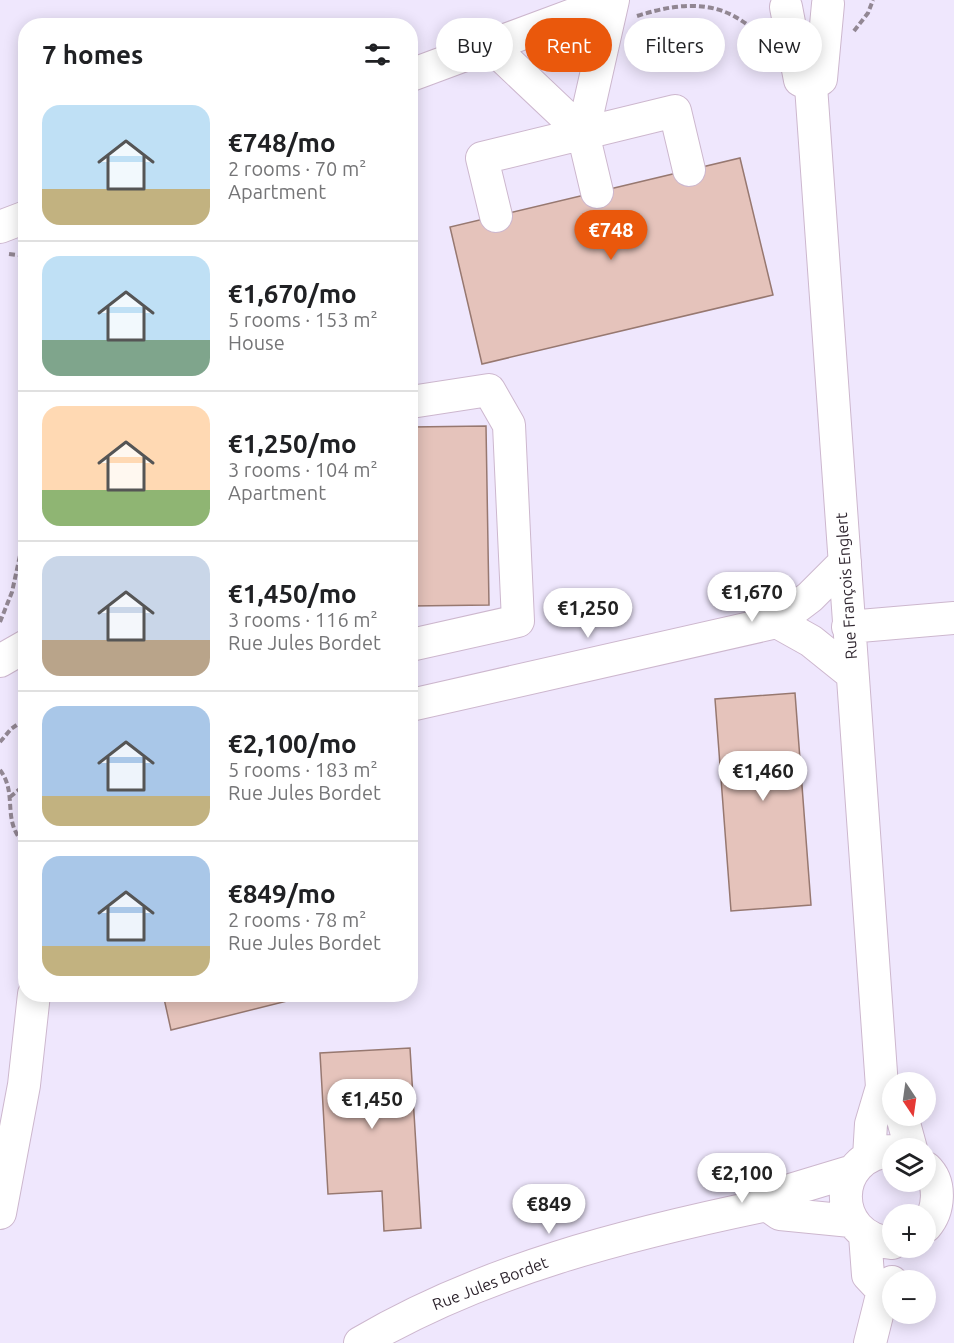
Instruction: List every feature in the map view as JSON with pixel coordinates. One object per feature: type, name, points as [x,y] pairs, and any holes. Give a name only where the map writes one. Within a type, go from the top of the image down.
[{"type":"street","points":[[781,3],[800,11],[814,10],[829,2]]},
{"type":"street","points":[[781,3],[800,80],[811,86],[821,79],[829,2]]},
{"type":"street","points":[[513,38],[611,9],[583,133],[597,192]]},
{"type":"street","points":[[418,72],[436,66]]},
{"type":"street","points":[[513,67],[583,133]]},
{"type":"street","name":"Rue François Englert","points":[[811,86],[848,627],[885,1072]]},
{"type":"street","points":[[496,216],[482,158],[675,111],[689,170]]},
{"type":"street","points":[[0,227],[18,220]]},
{"type":"street","points":[[418,401],[489,390],[509,425],[518,621],[418,643]]},
{"type":"street","points":[[418,703],[777,622],[810,597],[845,562]]},
{"type":"street","points":[[848,627],[954,618]]},
{"type":"street","points":[[777,622],[811,641],[852,674]]},
{"type":"street","points":[[0,662],[18,651]]},
{"type":"street","points":[[0,1214],[24,1084],[33,1002]]},
{"type":"street","points":[[882,1104],[871,1124],[871,1160],[845,1195],[869,1233],[868,1275],[882,1281]]},
{"type":"street","name":"Rue Jules Bordet","points":[[360,1343],[435,1303],[512,1272],[599,1245],[767,1205],[777,1194],[871,1160]]},
{"type":"street","points":[[936,1189],[938,1195],[936,1204]]},
{"type":"street","points":[[767,1205],[780,1214],[869,1233]]},
{"type":"street","points":[[870,1343],[882,1308]]},
{"type":"path","points":[[611,9],[716,3],[742,18]]},
{"type":"path","points":[[0,622],[12,592],[18,565]]},
{"type":"path","points":[[0,742],[18,724]]},
{"type":"path","points":[[0,770],[6,778],[10,820],[18,838]]},
{"type":"path","points":[[9,797],[18,790]]},
{"type":"shaded area","points":[[0,0],[954,0],[954,1343],[0,1343]]},
{"type":"building","points":[[740,158],[773,295],[482,364],[450,227]]},
{"type":"building","points":[[486,426],[489,605],[418,606],[418,427]]},
{"type":"building","points":[[795,693],[811,905],[731,911],[715,699]]},
{"type":"building","points":[[165,1002],[283,1002],[171,1030]]},
{"type":"building","points":[[410,1048],[421,1228],[384,1231],[382,1191],[328,1194],[320,1053]]}]
